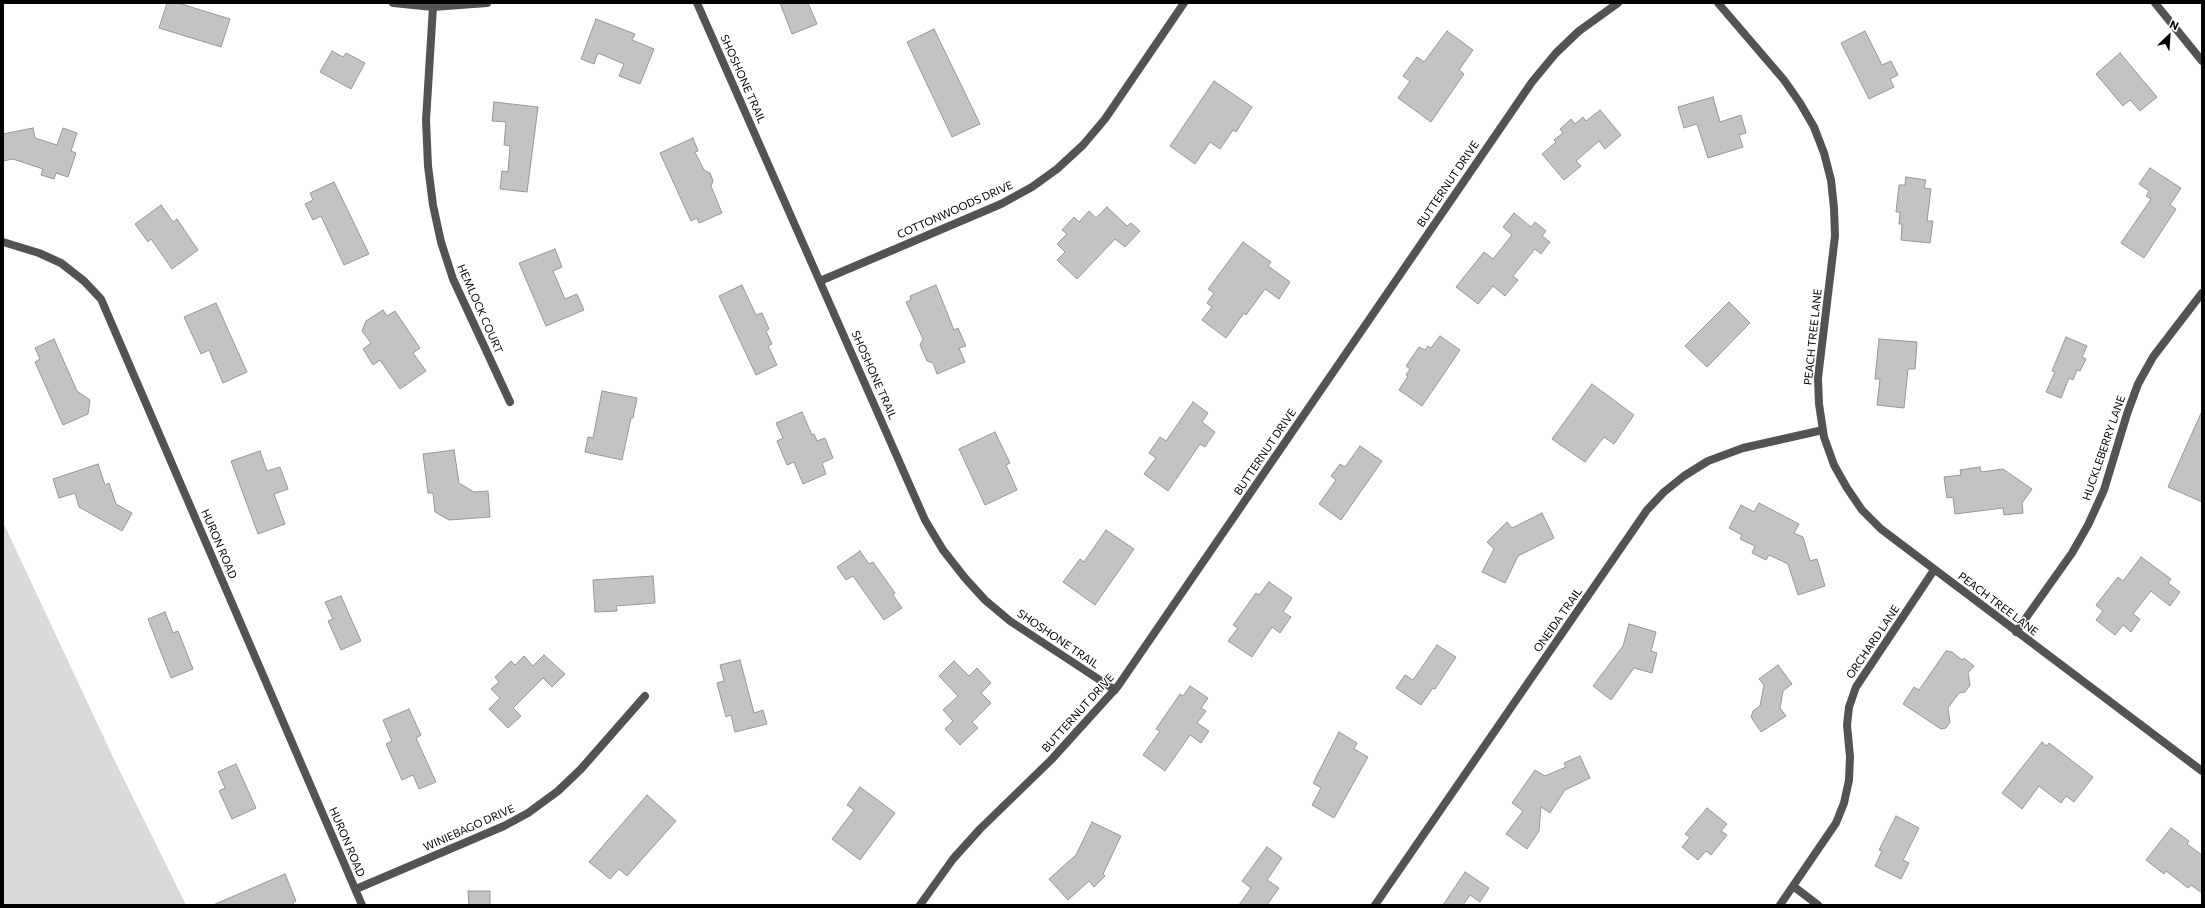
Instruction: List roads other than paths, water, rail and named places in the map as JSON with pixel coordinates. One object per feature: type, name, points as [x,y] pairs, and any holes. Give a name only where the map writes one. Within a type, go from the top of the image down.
[{"type":"street","points":[[393,3],[433,7],[487,3]]},
{"type":"street","name":"SHOSHONE TRAIL","points":[[698,3],[925,520],[943,550],[970,584],[1010,621],[1115,690]]},
{"type":"street","name":"COTTONWOODS DRIVE","points":[[820,281],[1002,204],[1032,187],[1057,169],[1083,145],[1105,119],[1184,3]]},
{"type":"street","name":"BUTTERNUT DRIVE","points":[[920,905],[953,859],[980,829],[1052,760],[1115,690],[1532,82],[1556,53],[1579,31],[1618,3]]},
{"type":"street","name":"PEACH TREE LANE","points":[[1718,3],[1784,80],[1814,127],[1824,153],[1831,180],[1835,236],[1818,378],[1819,404],[1822,430],[1834,465],[1847,488],[1862,510],[1881,529],[2202,771]]},
{"type":"street","points":[[2155,3],[2202,62]]},
{"type":"street","name":"HEMLOCK COURT","points":[[433,7],[426,120],[428,166],[433,204],[441,242],[453,279],[510,402]]},
{"type":"street","name":"HURON ROAD","points":[[3,242],[39,253],[61,263],[84,281],[101,299],[362,905]]},
{"type":"street","name":"HUCKLEBERRY LANE","points":[[2016,632],[2072,553],[2088,525],[2104,490],[2127,414],[2138,384],[2153,357],[2201,297]]},
{"type":"street","name":"ONEIDA TRAIL","points":[[1375,905],[1647,510],[1664,492],[1684,476],[1708,461],[1743,448],[1822,430]]},
{"type":"street","name":"ORCHARD LANE","points":[[1780,905],[1836,823],[1844,803],[1850,773],[1847,725],[1849,707],[1856,687],[1934,570]]},
{"type":"street","name":"WINIEBAGO DRIVE","points":[[356,889],[504,826],[528,813],[558,792],[581,770],[645,696]]},
{"type":"street","points":[[1793,886],[1818,905]]}]
